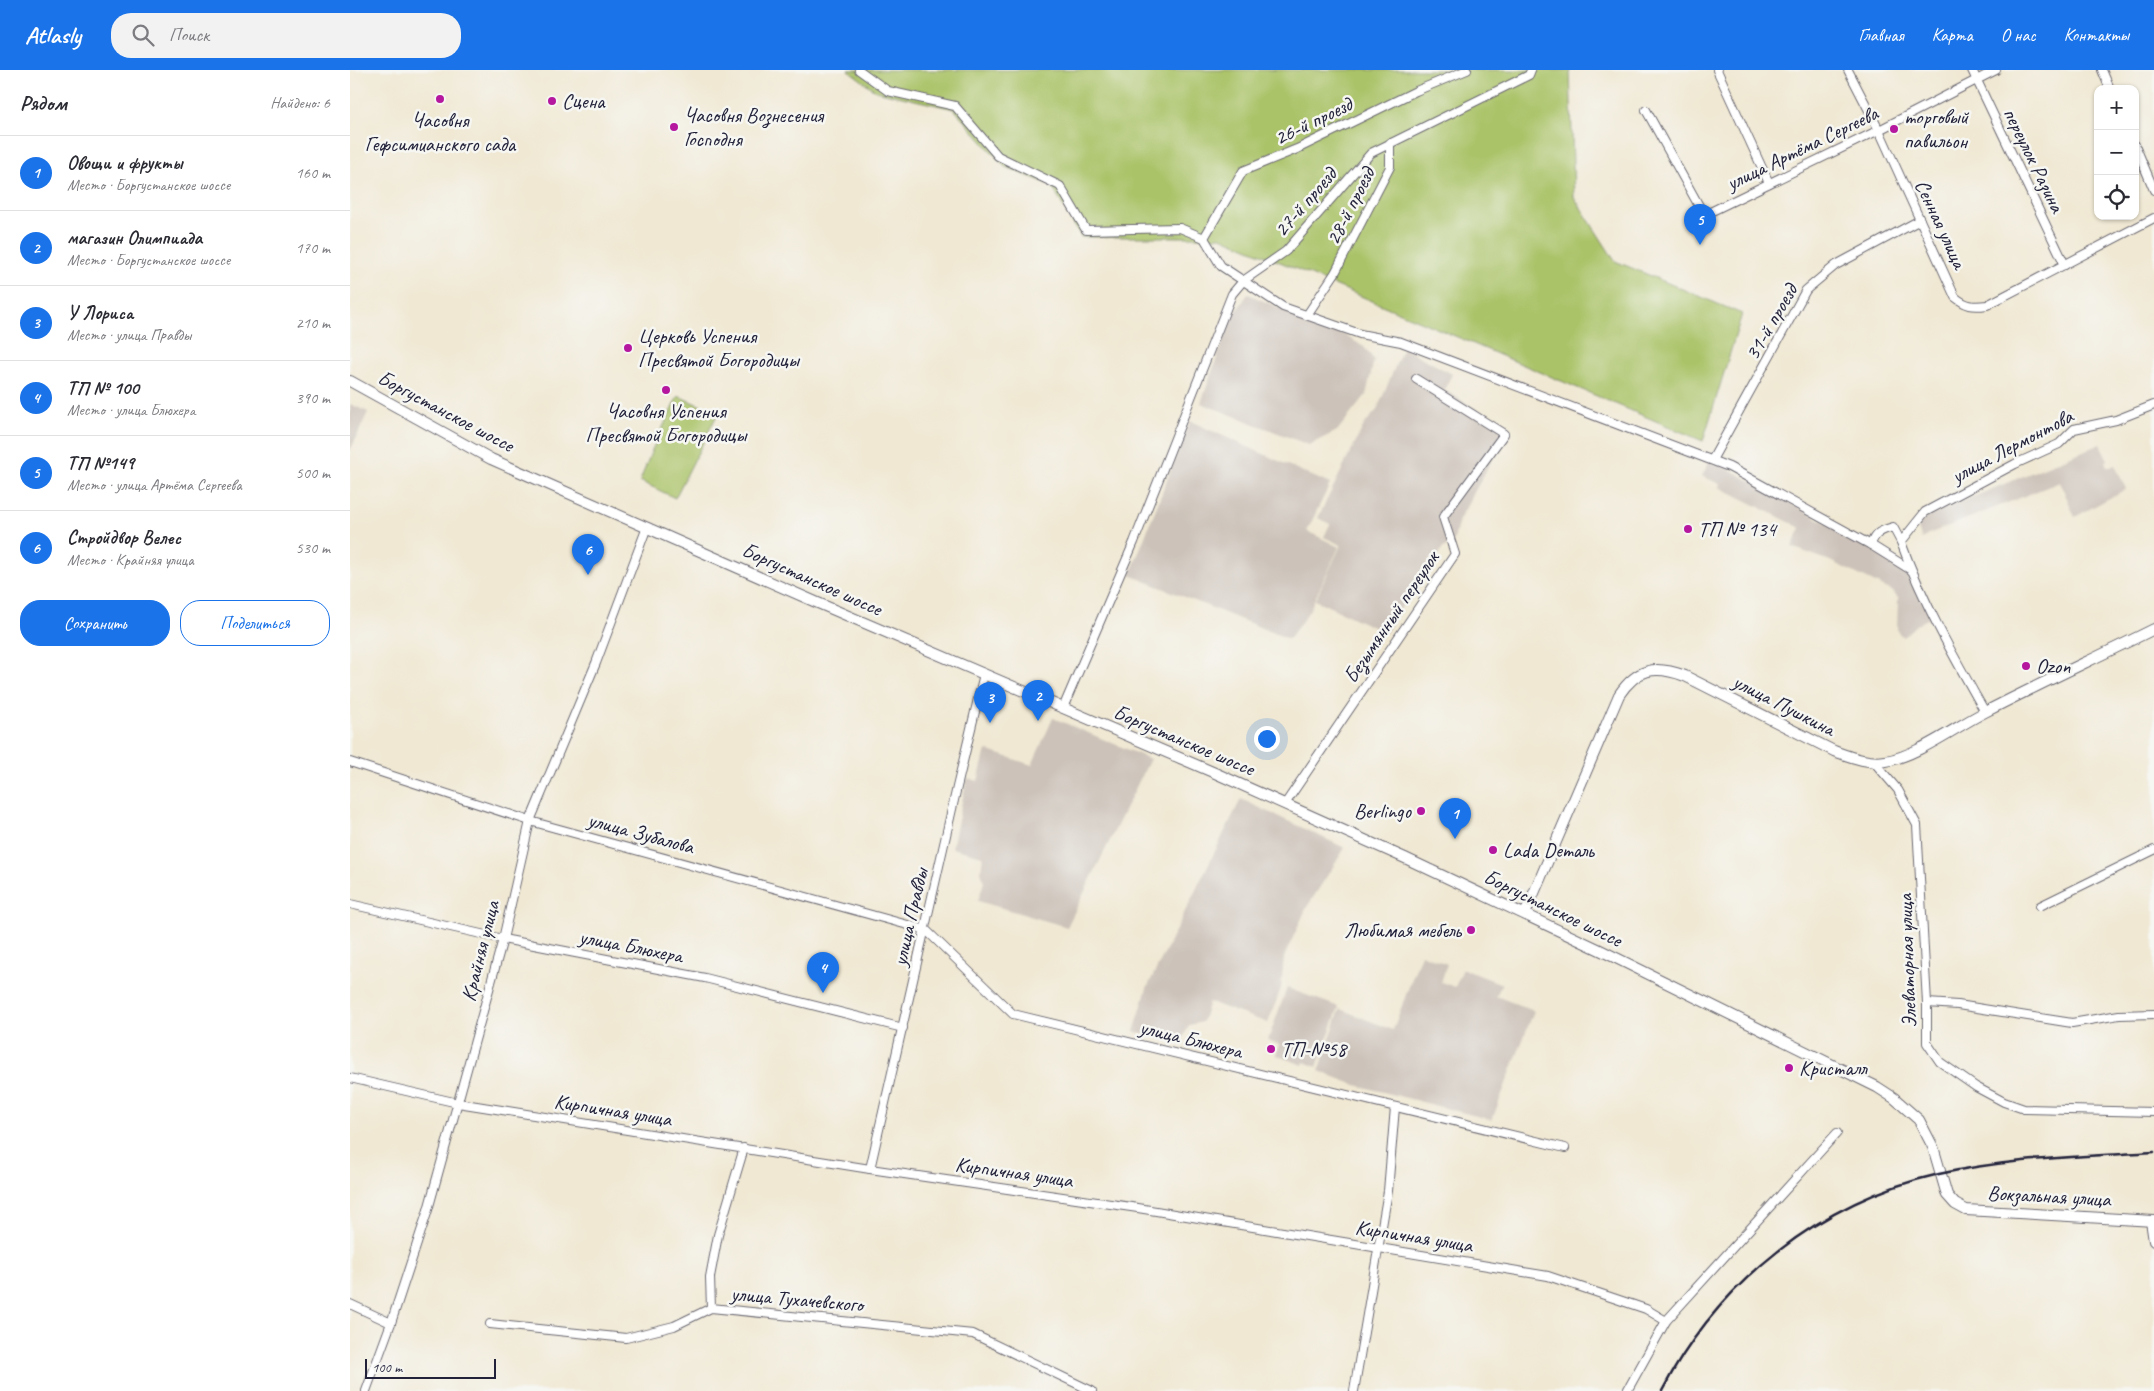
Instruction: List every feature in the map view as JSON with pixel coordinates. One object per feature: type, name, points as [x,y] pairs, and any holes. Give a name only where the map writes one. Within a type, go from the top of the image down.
[{"type":"street","points":[[859,70],[888,91],[955,106],[998,156],[1060,186],[1086,230],[1180,228],[1204,238],[1220,266],[1283,306],[1360,334],[1401,342],[1729,467],[1871,545],[1911,570]]},
{"type":"street","name":"26-й проезд","points":[[1204,238],[1244,171],[1297,149],[1407,95],[1467,70]]},
{"type":"street","points":[[1390,143],[1529,75],[1531,70]]},
{"type":"street","points":[[1717,70],[1770,183]]},
{"type":"street","name":"Сенная улица","points":[[1848,70],[1879,130],[1955,297],[1968,306],[1987,305],[2065,265]]},
{"type":"street","name":"переулок Разина","points":[[1972,70],[2065,265]]},
{"type":"street","name":"улица Артёма Сергеева","points":[[1646,110],[1704,215],[1879,130],[1996,70]]},
{"type":"street","points":[[2102,70],[2108,85]]},
{"type":"street","name":"27-й проезд","points":[[1243,281],[1286,251],[1371,153],[1390,143]]},
{"type":"street","name":"28-й проезд","points":[[1307,315],[1335,272],[1390,167],[1390,143]]},
{"type":"street","points":[[2139,154],[2154,190]]},
{"type":"street","points":[[2065,265],[2154,218]]},
{"type":"street","name":"31-й проезд","points":[[1712,460],[1806,290],[1836,265],[1920,220]]},
{"type":"street","points":[[1063,708],[1134,542],[1232,294],[1243,281]]},
{"type":"street","name":"Безымянный переулок","points":[[1285,804],[1455,554],[1443,517],[1504,434],[1416,378]]},
{"type":"street","name":"Боргустанское шоссе","points":[[350,381],[491,459],[1285,804],[1525,914],[1829,1062],[1894,1098],[1919,1120],[1927,1133],[1947,1195]]},
{"type":"street","name":"улица Лермонтова","points":[[1901,542],[1925,512],[2015,464],[2059,444],[2074,429],[2116,420],[2154,405]]},
{"type":"street","name":"Крайняя улица","points":[[366,1391],[391,1323],[428,1210],[503,939],[530,821],[596,663],[646,527]]},
{"type":"street","points":[[1871,545],[1876,535],[1893,527],[1901,542],[1911,570],[1985,712]]},
{"type":"street","name":"улица Пушкина","points":[[1525,914],[1619,695],[1628,681],[1642,674],[1655,669],[1668,670],[1685,676],[1834,751],[1874,762],[1904,755],[1985,712],[2154,629]]},
{"type":"street","name":"улица Правды","points":[[870,1168],[984,674]]},
{"type":"street","name":"улица Зубалова","points":[[350,762],[530,821],[926,930]]},
{"type":"street","name":"Элеваторная улица","points":[[1874,762],[1898,790],[1917,825],[1927,1002],[1927,1043],[1940,1062],[1976,1087],[2004,1102],[2024,1109],[2154,1112]]},
{"type":"street","points":[[2040,906],[2154,850]]},
{"type":"street","name":"улица Блюхера","points":[[350,904],[503,939],[705,978],[903,1028]]},
{"type":"street","name":"улица Блюхера","points":[[926,930],[1012,1014],[1565,1148]]},
{"type":"street","points":[[1927,1002],[2072,1023],[2119,1015],[2154,1014]]},
{"type":"street","name":"Кирпичная улица","points":[[350,1078],[458,1103],[1138,1208],[1548,1276],[1646,1309],[1666,1321]]},
{"type":"street","points":[[1354,1391],[1388,1191],[1395,1107]]},
{"type":"street","points":[[1627,1391],[1666,1321],[1837,1133]]},
{"type":"street","points":[[711,1308],[710,1277],[718,1235],[744,1148]]},
{"type":"street","name":"Вокзальная улица","points":[[1947,1195],[1955,1204],[1966,1210],[2152,1221]]},
{"type":"street","points":[[2152,1221],[2154,1242]]},
{"type":"street","points":[[350,1304],[391,1323]]},
{"type":"street","name":"улица Тухачевского","points":[[490,1324],[626,1338],[674,1326],[711,1308],[973,1334],[1092,1391]]},
{"type":"shaded area","points":[[1248,294],[1297,316],[1340,332],[1364,347],[1374,360],[1366,395],[1337,431],[1309,445],[1201,403],[1230,321]]},
{"type":"shaded area","points":[[1403,348],[1452,374],[1444,390],[1500,423],[1500,445],[1459,520],[1454,540],[1441,550],[1436,560],[1431,558],[1386,633],[1315,600],[1341,545],[1324,537],[1330,524],[1318,518],[1364,425],[1377,410]]},
{"type":"shaded area","points":[[350,404],[368,412],[350,451]]},
{"type":"shaded area","points":[[1190,421],[1330,484],[1307,531],[1339,547],[1309,611],[1289,639],[1130,575]]},
{"type":"shaded area","points":[[2100,444],[2108,460],[2105,461],[2107,467],[2115,465],[2126,489],[2075,517],[2060,482],[1926,535],[1922,539],[1917,526],[1928,516]]},
{"type":"shaded area","points":[[1709,462],[1729,469],[1864,544],[1905,573],[1931,617],[1916,625],[1903,637],[1897,631],[1898,598],[1892,591],[1830,561],[1792,547],[1801,528],[1719,487],[1720,484],[1702,476]]},
{"type":"shaded area","points":[[1053,718],[1150,759],[1067,927],[978,901],[984,882],[981,871],[983,856],[952,848],[967,778],[978,781],[986,750],[1032,765]]},
{"type":"shaded area","points":[[1241,799],[1345,848],[1307,907],[1284,957],[1281,988],[1268,1023],[1209,1002],[1202,1022],[1189,1025],[1182,1040],[1134,1032],[1147,988]]},
{"type":"shaded area","points":[[1421,954],[1447,964],[1441,982],[1455,987],[1463,969],[1502,984],[1496,996],[1534,1011],[1492,1120],[1356,1085],[1319,1071],[1340,1009],[1393,1030]]},
{"type":"shaded area","points":[[1287,988],[1339,1007],[1317,1067],[1304,1062],[1303,1065],[1276,1055],[1280,1045],[1268,1040]]},
{"type":"green space","points":[[848,70],[1570,70],[1574,197],[1615,261],[1742,314],[1703,441],[1221,237],[1081,237],[1051,185],[1005,167],[954,109],[876,91]]},
{"type":"green space","points":[[678,396],[718,413],[675,498],[640,481],[652,450]]},
{"type":"railway","points":[[1662,1391],[1685,1352],[1712,1315],[1743,1282],[1777,1252],[1814,1226],[1853,1204],[1895,1187],[1939,1174],[1965,1169],[2046,1159],[2154,1152]]},
{"type":"place","name":"Часовня Гефсимианского сада","points":[[440,99]]},
{"type":"place","name":"Сцена","points":[[552,101]]},
{"type":"place","name":"Часовня Вознесения Господня","points":[[674,127]]},
{"type":"place","name":"торговый павильон","points":[[1894,129]]},
{"type":"place","name":"ТП №149","points":[[1700,245]]},
{"type":"place","name":"Церковь Успения Пресвятой Богородицы","points":[[628,348]]},
{"type":"place","name":"Часовня Успения Пресвятой Богородицы","points":[[666,390]]},
{"type":"place","name":"ТП № 134","points":[[1688,529]]},
{"type":"place","name":"Стройдвор Велес","points":[[588,575]]},
{"type":"place","name":"Ozon","points":[[2026,666]]},
{"type":"place","name":"магазин Олимпиада","points":[[1038,721]]},
{"type":"place","name":"У Лориса","points":[[990,723]]},
{"type":"place","name":"Berlingo","points":[[1421,811]]},
{"type":"place","name":"Овощи и фрукты","points":[[1455,839]]},
{"type":"place","name":"Lada Dеталь","points":[[1493,850]]},
{"type":"place","name":"Любимая мебель","points":[[1471,930]]},
{"type":"place","name":"ТП № 100","points":[[823,993]]},
{"type":"place","name":"ТП-№58","points":[[1271,1049]]},
{"type":"place","name":"Кристалл","points":[[1789,1068]]}]
